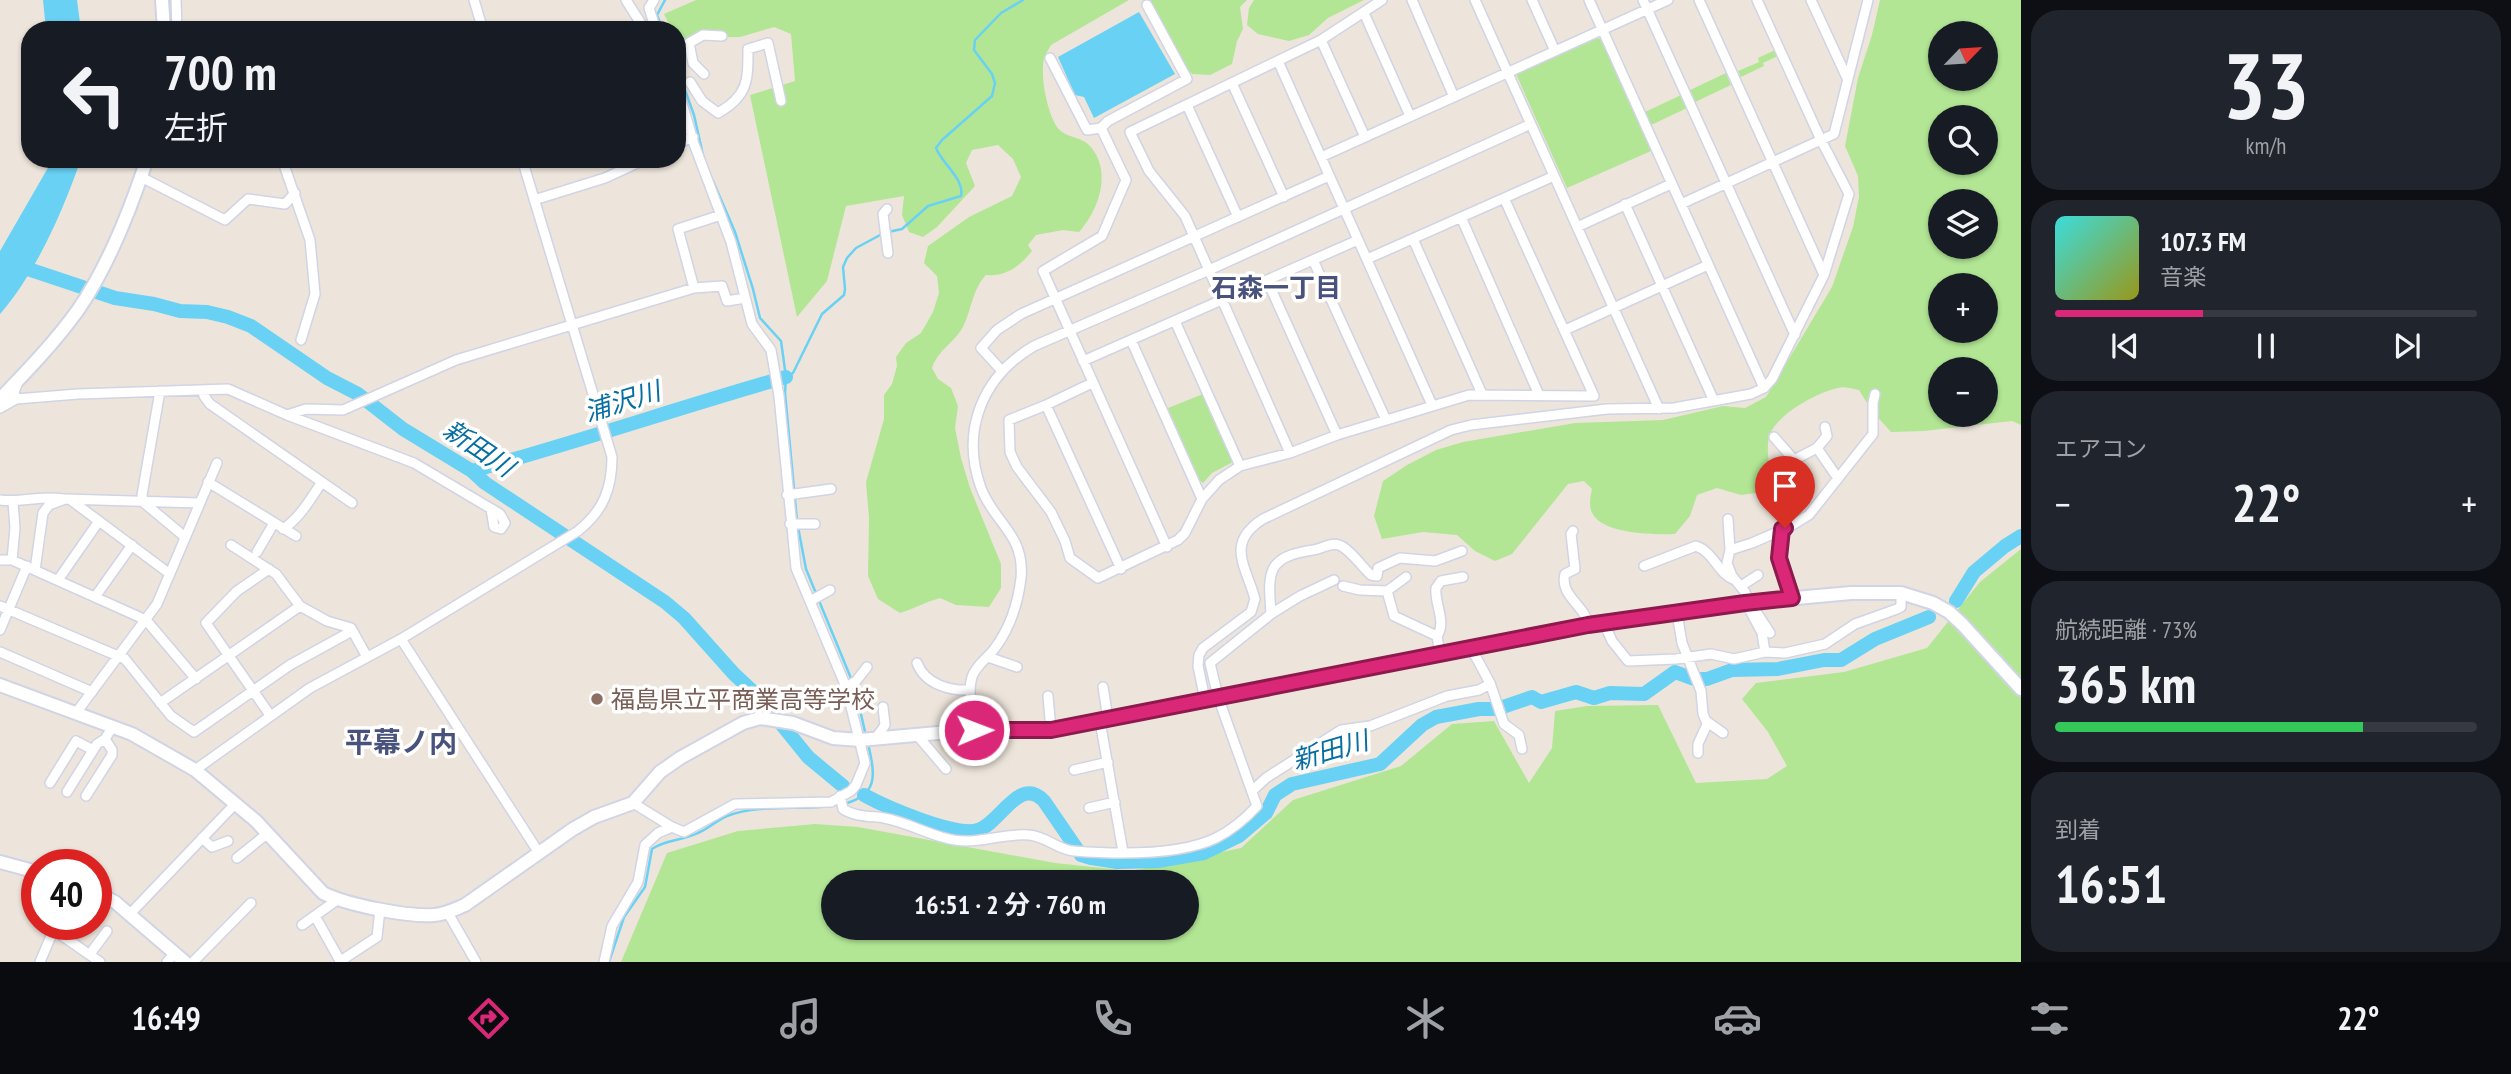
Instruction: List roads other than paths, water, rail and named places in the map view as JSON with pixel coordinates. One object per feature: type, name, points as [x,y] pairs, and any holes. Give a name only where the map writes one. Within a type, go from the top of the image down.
[{"type":"street","points":[[162,0],[163,21]]},
{"type":"street","points":[[176,0],[177,21]]},
{"type":"street","points":[[474,0],[480,21]]},
{"type":"street","points":[[626,0],[639,21]]},
{"type":"street","points":[[653,0],[649,8],[653,21]]},
{"type":"street","points":[[1290,453],[1185,216],[1141,159],[1130,132],[1321,40],[1382,0]]},
{"type":"street","points":[[1412,0],[1454,97]]},
{"type":"street","points":[[1475,0],[1658,410]]},
{"type":"street","points":[[1532,0],[1555,51]]},
{"type":"street","points":[[1588,0],[1764,388]]},
{"type":"street","points":[[1321,156],[1602,30],[1645,5],[1668,0]]},
{"type":"street","points":[[1699,0],[1824,275]]},
{"type":"street","points":[[1205,700],[1199,655],[1203,648],[1251,612],[1254,606],[1255,599],[1240,553],[1242,541],[1254,525],[1451,430],[1471,425],[1607,409],[1658,410],[1751,394],[1764,388],[1772,379],[1824,275],[1849,194],[1821,140],[1757,0]]},
{"type":"street","points":[[1811,0],[1847,78]]},
{"type":"street","points":[[1681,204],[1834,134],[1868,0]]},
{"type":"street","points":[[1050,58],[1087,130],[1101,128],[1108,121],[1187,79],[1147,5]]},
{"type":"street","points":[[1645,5],[1795,335]]},
{"type":"street","points":[[1364,13],[1410,117]]},
{"type":"street","points":[[686,84],[705,73],[693,63],[689,43],[703,35],[722,36]]},
{"type":"street","points":[[1321,40],[1365,136]]},
{"type":"street","points":[[690,82],[706,107],[718,113],[742,93],[748,73],[748,49],[768,43],[781,101]]},
{"type":"street","points":[[1278,61],[1432,405]]},
{"type":"street","points":[[1232,83],[1284,197]]},
{"type":"street","points":[[1186,105],[1238,217]]},
{"type":"street","points":[[633,803],[684,832],[727,807],[743,803],[820,804],[842,801],[861,778],[867,739],[796,568],[771,349],[752,324],[732,242],[686,114]]},
{"type":"street","points":[[974,730],[970,690],[975,670],[988,657],[1009,625],[1015,610],[1021,578],[1020,551],[981,488],[973,442],[977,415],[991,383],[1002,370],[1015,357],[1034,346],[1531,124]]},
{"type":"street","points":[[1101,128],[1126,180],[1102,236],[1043,271],[1167,547]]},
{"type":"street","points":[[686,140],[693,137]]},
{"type":"street","points":[[0,399],[77,311],[102,269],[144,168]]},
{"type":"street","points":[[285,168],[310,240],[315,294],[301,340]]},
{"type":"street","points":[[195,770],[310,688],[401,639],[578,531],[595,516],[610,489],[612,457],[525,168]]},
{"type":"street","points":[[534,201],[605,178],[627,168]]},
{"type":"street","points":[[1002,370],[981,348],[997,330],[1021,314],[1329,176]]},
{"type":"street","points":[[1367,260],[1554,176]]},
{"type":"street","points":[[141,177],[225,220],[248,199],[285,204],[295,193]]},
{"type":"street","points":[[1577,226],[1671,184]]},
{"type":"street","points":[[1092,383],[1009,420],[1010,452],[1017,467],[1051,512],[1070,558],[1098,578],[1167,547],[1185,533],[1202,499],[1219,480],[1240,466],[1290,453],[1432,405],[1482,394],[1594,396],[1504,198]]},
{"type":"street","points":[[1625,204],[1714,401]]},
{"type":"street","points":[[887,209],[883,214],[888,253]]},
{"type":"street","points":[[694,288],[678,229],[721,215]]},
{"type":"street","points":[[1461,217],[1539,396]]},
{"type":"street","points":[[1413,239],[1482,394]]},
{"type":"street","points":[[1083,361],[1358,240]]},
{"type":"street","points":[[1313,260],[1386,420]]},
{"type":"street","points":[[1565,330],[1708,265]]},
{"type":"street","points":[[1267,280],[1337,435]]},
{"type":"street","points":[[287,415],[306,409],[343,410],[456,360],[694,288],[722,286],[727,301],[745,298]]},
{"type":"street","points":[[1175,321],[1240,466]]},
{"type":"street","points":[[1131,340],[1202,499]]},
{"type":"street","points":[[16,399],[14,392],[18,380]]},
{"type":"street","points":[[0,408],[16,399],[228,389],[287,415],[414,463],[491,509]]},
{"type":"street","points":[[203,390],[210,404],[352,503]]},
{"type":"street","points":[[160,391],[143,502],[185,537]]},
{"type":"street","points":[[1730,550],[1748,545],[1809,515],[1873,434],[1875,394]]},
{"type":"street","points":[[1046,405],[1121,569]]},
{"type":"street","points":[[1774,437],[1794,460],[1817,448],[1827,436],[1825,427]]},
{"type":"street","points":[[1817,448],[1837,477]]},
{"type":"street","points":[[76,713],[157,604],[217,463]]},
{"type":"street","points":[[208,482],[296,536]]},
{"type":"street","points":[[283,528],[291,524],[322,482]]},
{"type":"street","points":[[787,495],[831,489]]},
{"type":"street","points":[[0,500],[13,502],[43,497],[199,503]]},
{"type":"street","points":[[68,499],[170,573]]},
{"type":"street","points":[[0,630],[4,608],[31,568],[43,513],[49,505],[68,499]]},
{"type":"street","points":[[12,560],[15,528],[13,502]]},
{"type":"street","points":[[1728,519],[1730,550],[1727,563],[1770,633]]},
{"type":"street","points":[[58,580],[99,521]]},
{"type":"street","points":[[257,552],[274,523]]},
{"type":"street","points":[[790,524],[815,524]]},
{"type":"street","points":[[1782,529],[1779,558],[1792,598]]},
{"type":"street","points":[[1573,531],[1571,534],[1575,569],[1565,574],[1564,582],[1569,596],[1586,616],[1588,625]]},
{"type":"street","points":[[1700,536],[1702,548],[1723,573],[1738,583]]},
{"type":"street","points":[[95,597],[132,545]]},
{"type":"street","points":[[231,545],[276,574],[300,606],[319,618],[351,628],[367,657]]},
{"type":"street","points":[[1271,614],[1271,573],[1282,559],[1299,551],[1331,545],[1342,546],[1371,575],[1377,576],[1378,568],[1390,561],[1407,558],[1435,561],[1462,551]]},
{"type":"street","points":[[1644,566],[1693,547],[1702,548]]},
{"type":"street","points":[[1425,560],[1428,550]]},
{"type":"street","points":[[0,560],[12,560],[146,620],[195,679]]},
{"type":"street","points":[[269,569],[237,591],[206,624],[270,715]]},
{"type":"street","points":[[1738,583],[1758,575]]},
{"type":"street","points":[[842,801],[850,813],[886,818],[957,840],[1032,835],[1079,851],[1147,852],[1188,846],[1217,838],[1242,821],[1257,806],[1210,663],[1271,614],[1300,596],[1338,583],[1360,590],[1387,591],[1406,577]]},
{"type":"street","points":[[1440,654],[1437,636],[1441,630],[1436,588],[1441,581],[1463,577]]},
{"type":"street","points":[[810,601],[830,590]]},
{"type":"street","points":[[1387,591],[1394,616],[1437,636]]},
{"type":"street","points":[[0,685],[113,726],[195,770],[268,833],[323,893],[337,900],[422,915],[448,913],[465,905],[594,817],[633,803],[660,772],[670,765],[743,723],[760,718],[793,723],[833,738],[867,739],[974,730],[1051,730],[1588,625],[1749,602],[1851,593],[1901,593],[1933,603],[1949,612],[2021,689]]},
{"type":"street","points":[[1604,623],[1612,641],[1628,661],[1711,654],[1734,659],[1765,652],[1785,653],[1825,645],[1855,624],[1897,610],[1901,607],[1901,593]]},
{"type":"street","points":[[1749,602],[1762,633],[1765,652]]},
{"type":"street","points":[[160,703],[300,606]]},
{"type":"street","points":[[4,608],[125,659],[171,716],[194,732],[290,665],[352,631]]},
{"type":"street","points":[[1677,613],[1682,643],[1697,679],[1703,714],[1708,722],[1723,733]]},
{"type":"street","points":[[401,639],[539,853]]},
{"type":"street","points":[[1471,648],[1490,684],[1506,726],[1519,735],[1522,749]]},
{"type":"street","points":[[0,652],[92,692]]},
{"type":"street","points":[[988,657],[1017,667]]},
{"type":"street","points":[[917,663],[924,676],[940,686],[970,690]]},
{"type":"street","points":[[846,687],[856,681],[867,667]]},
{"type":"street","points":[[1252,791],[1266,778],[1341,730],[1383,723],[1447,696],[1479,690],[1490,684]]},
{"type":"street","points":[[1103,687],[1108,762],[1123,852]]},
{"type":"street","points":[[1048,696],[1051,730]]},
{"type":"street","points":[[867,739],[885,725],[883,707]]},
{"type":"street","points":[[1698,753],[1698,744],[1708,722]]},
{"type":"street","points":[[56,773],[70,787],[93,750],[105,739],[113,726]]},
{"type":"street","points":[[917,735],[946,769]]},
{"type":"street","points":[[86,796],[112,755],[113,750],[105,739]]},
{"type":"street","points":[[50,783],[76,741],[93,750]]},
{"type":"street","points":[[1074,770],[1108,762]]},
{"type":"street","points":[[1089,808],[1115,802]]},
{"type":"street","points":[[129,915],[235,804]]},
{"type":"street","points":[[604,962],[612,926],[638,882],[645,845],[658,833],[672,827]]},
{"type":"street","points":[[237,858],[268,833]]},
{"type":"street","points":[[202,838],[212,847],[228,841]]},
{"type":"street","points":[[0,862],[21,868]]},
{"type":"street","points":[[112,900],[171,958],[186,962]]},
{"type":"street","points":[[302,925],[337,900]]},
{"type":"street","points":[[193,962],[251,903]]},
{"type":"street","points":[[316,916],[342,960],[377,937],[380,909]]},
{"type":"street","points":[[448,913],[476,962]]},
{"type":"street","points":[[40,962],[49,940]]},
{"type":"street","points":[[72,940],[100,962]]},
{"type":"street","points":[[90,954],[100,940]]},
{"type":"water","points":[[43,0],[77,0],[80,21],[45,21]]},
{"type":"water","points":[[1139,12],[1175,74],[1094,118],[1084,97],[1075,95],[1058,57]]},
{"type":"water","points":[[48,168],[78,168],[66,200],[37,260],[0,314],[0,251]]},
{"type":"waterway","points":[[659,21],[657,15],[665,0]]},
{"type":"waterway","points":[[888,232],[902,229],[928,206],[961,196],[960,184],[936,148],[992,96],[995,83],[992,74],[974,50],[975,40],[1001,13],[1023,0]]},
{"type":"waterway","points":[[686,93],[703,155]]},
{"type":"waterway","points":[[713,181],[735,232],[760,318],[781,341],[797,521]]},
{"type":"waterway","points":[[786,377],[793,373],[822,314],[844,295],[843,267],[847,258],[856,248],[882,234]]},
{"type":"waterway","name":"新田川","points":[[19,266],[115,298],[180,311],[207,312],[251,326],[327,378],[358,394],[403,429],[472,471],[485,483],[665,602],[684,618],[734,674],[761,699],[808,757],[843,786]]},
{"type":"waterway","name":"浦沢川","points":[[472,471],[786,377]]},
{"type":"waterway","points":[[798,527],[806,569],[855,688],[866,736]]},
{"type":"waterway","name":"新田川","points":[[1956,601],[1974,572],[2021,536]]},
{"type":"waterway","name":"新田川","points":[[864,795],[921,820],[967,831],[986,826],[1018,797],[1035,794],[1044,801],[1081,855],[1117,862],[1158,861],[1204,853],[1239,836],[1266,813],[1275,795],[1292,784],[1380,764],[1422,725],[1436,717],[1479,709],[1497,709],[1532,697],[1541,702],[1576,692],[1594,698],[1610,693],[1644,694],[1675,672],[1694,679],[1707,679],[1732,670],[1778,669],[1824,660],[1841,660],[1875,639],[1929,617]]},
{"type":"waterway","points":[[844,804],[864,794],[872,781],[868,743]]},
{"type":"waterway","points":[[609,962],[624,917],[645,887],[652,849],[663,843],[692,836],[723,818],[738,813],[761,809],[820,807]]},
{"type":"place","name":"福島県立平商業高等学校","points":[[597,699]]},
{"type":"district","name":"石森一丁目","points":[[1276,287]]},
{"type":"district","name":"平幕ノ内","points":[[401,741]]}]
